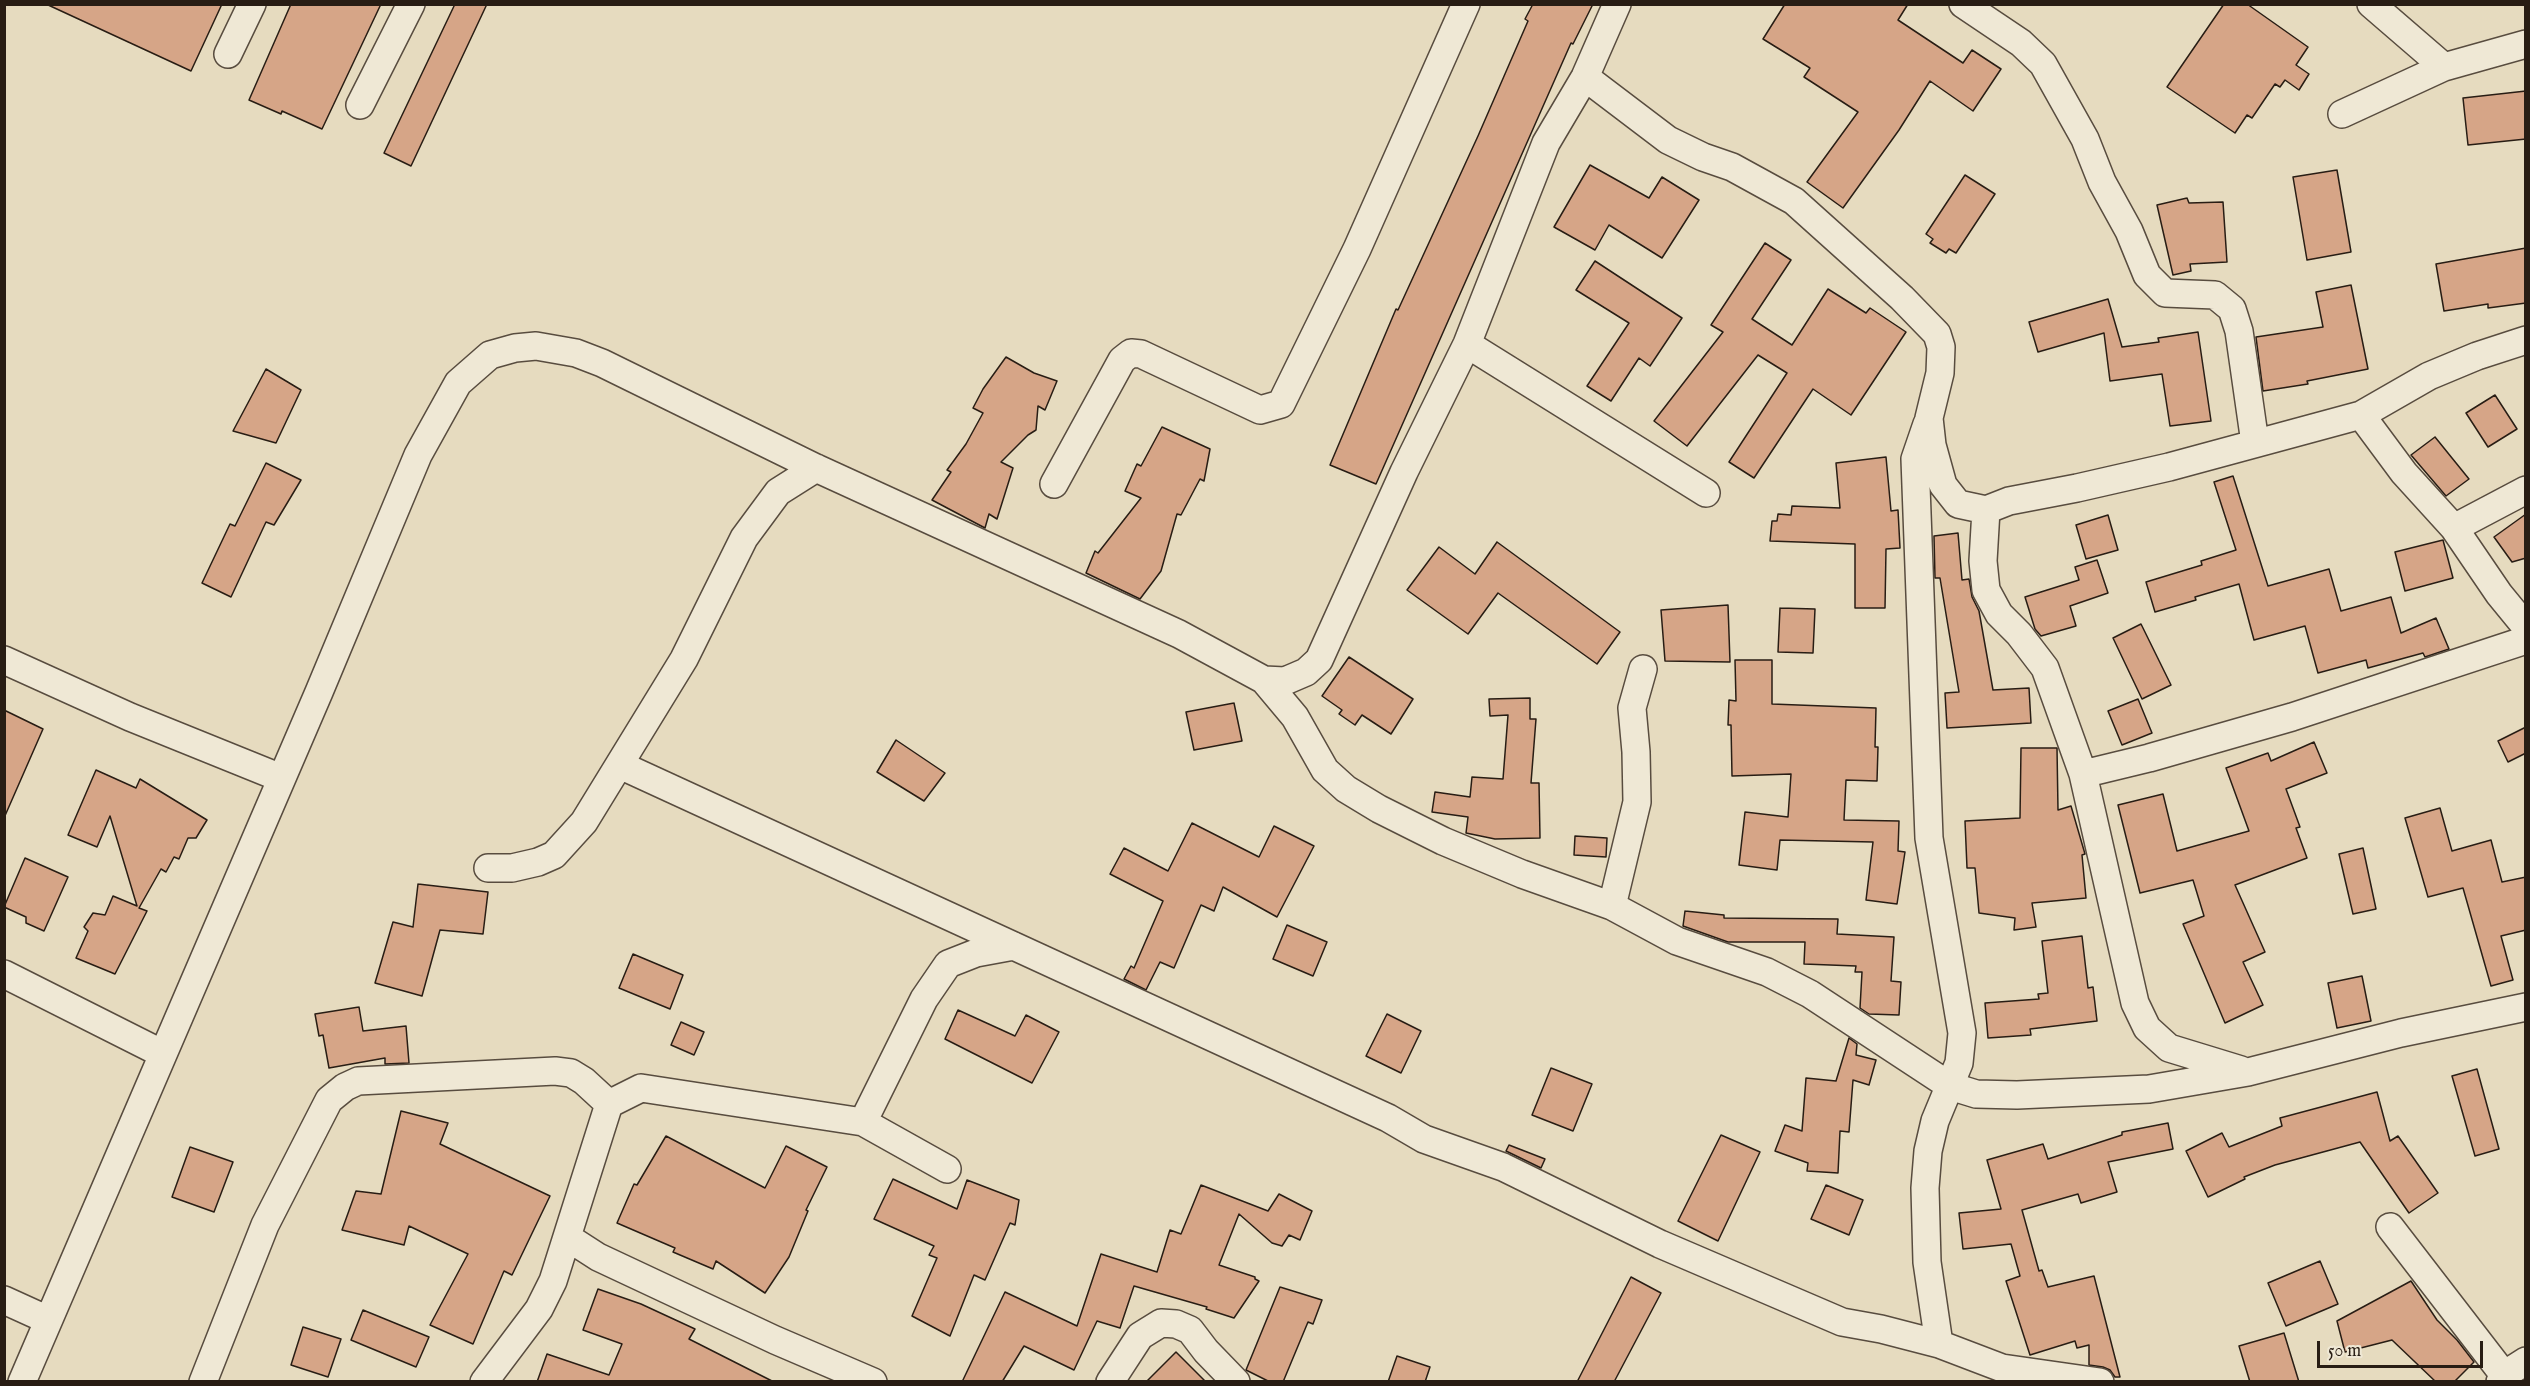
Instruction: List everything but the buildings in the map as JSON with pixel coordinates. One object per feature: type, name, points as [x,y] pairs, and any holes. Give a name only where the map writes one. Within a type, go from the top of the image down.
[{"type":"street","points":[[228,54],[252,4]]},
{"type":"street","points":[[360,105],[411,4]]},
{"type":"street","points":[[1054,484],[1122,360],[1131,353],[1141,354],[1260,410],[1281,404],[1357,249],[1466,4]]},
{"type":"street","points":[[1264,680],[1285,681],[1306,672],[1319,660],[1404,472],[1467,344],[1546,143],[1585,77],[1617,4]]},
{"type":"street","points":[[1963,4],[2021,42],[2043,64],[2085,139],[2102,182],[2129,231],[2147,275],[2165,293],[2215,295],[2232,309],[2239,331],[2255,443]]},
{"type":"street","points":[[2371,4],[2444,67]]},
{"type":"street","points":[[2342,114],[2444,67],[2526,44]]},
{"type":"street","points":[[1585,77],[1668,140],[1703,157],[1732,166],[1794,201],[1902,298],[1937,334],[1941,347],[1940,373],[1929,418],[1915,459],[1929,838],[1962,1033],[1959,1063],[1933,1131],[1928,1151],[1925,1188],[1927,1262],[1939,1344]]},
{"type":"street","points":[[1929,418],[1932,445],[1943,485],[1958,504],[1986,510],[2009,501],[2089,486],[2361,415],[2429,376],[2477,356],[2526,340]]},
{"type":"street","points":[[1467,344],[1706,493]]},
{"type":"street","points":[[22,1382],[418,455],[458,383],[490,355],[514,348],[536,346],[576,353],[602,363],[816,468],[1179,634],[1264,680],[1295,717],[1325,770],[1346,789],[1379,809],[1443,841],[1522,874],[1612,906],[1677,940],[1767,972],[1810,994],[1950,1086],[1976,1094],[2149,1089],[2248,1072],[2401,1033],[2526,1007]]},
{"type":"street","points":[[2361,415],[2404,473],[2454,528],[2499,594],[2526,627]]},
{"type":"street","points":[[488,868],[521,866],[554,855],[584,822],[684,659],[744,538],[778,492],[816,468]]},
{"type":"street","points":[[2454,528],[2526,490]]},
{"type":"street","points":[[1986,510],[1983,561],[1986,590],[1999,614],[2019,634],[2045,668],[2083,774],[2135,1004],[2147,1028],[2169,1048],[2248,1072]]},
{"type":"street","points":[[2083,774],[2149,758],[2292,717],[2526,640]]},
{"type":"street","points":[[4,660],[130,717],[281,778]]},
{"type":"street","points":[[1612,906],[1637,802],[1632,708],[1643,669]]},
{"type":"street","points":[[1295,717],[1306,672]]},
{"type":"street","points":[[620,765],[1388,1118],[1424,1139],[1503,1167],[1660,1244],[1831,1318],[1939,1344],[2002,1368],[2100,1382]]},
{"type":"street","points":[[863,1122],[924,999],[948,964],[976,953],[1014,946]]},
{"type":"street","points":[[4,974],[163,1054]]},
{"type":"street","points":[[203,1382],[265,1225],[329,1100],[345,1087],[358,1081],[572,1072],[609,1104]]},
{"type":"street","points":[[484,1382],[538,1308],[553,1281],[609,1104],[641,1088],[863,1122],[948,1169]]},
{"type":"street","points":[[2390,1227],[2510,1373]]},
{"type":"street","points":[[567,1237],[598,1257],[775,1340],[873,1382]]},
{"type":"street","points":[[4,1300],[48,1320]]},
{"type":"street","points":[[1110,1382],[1140,1336],[1161,1323],[1176,1324],[1190,1330],[1206,1351],[1236,1382]]}]
